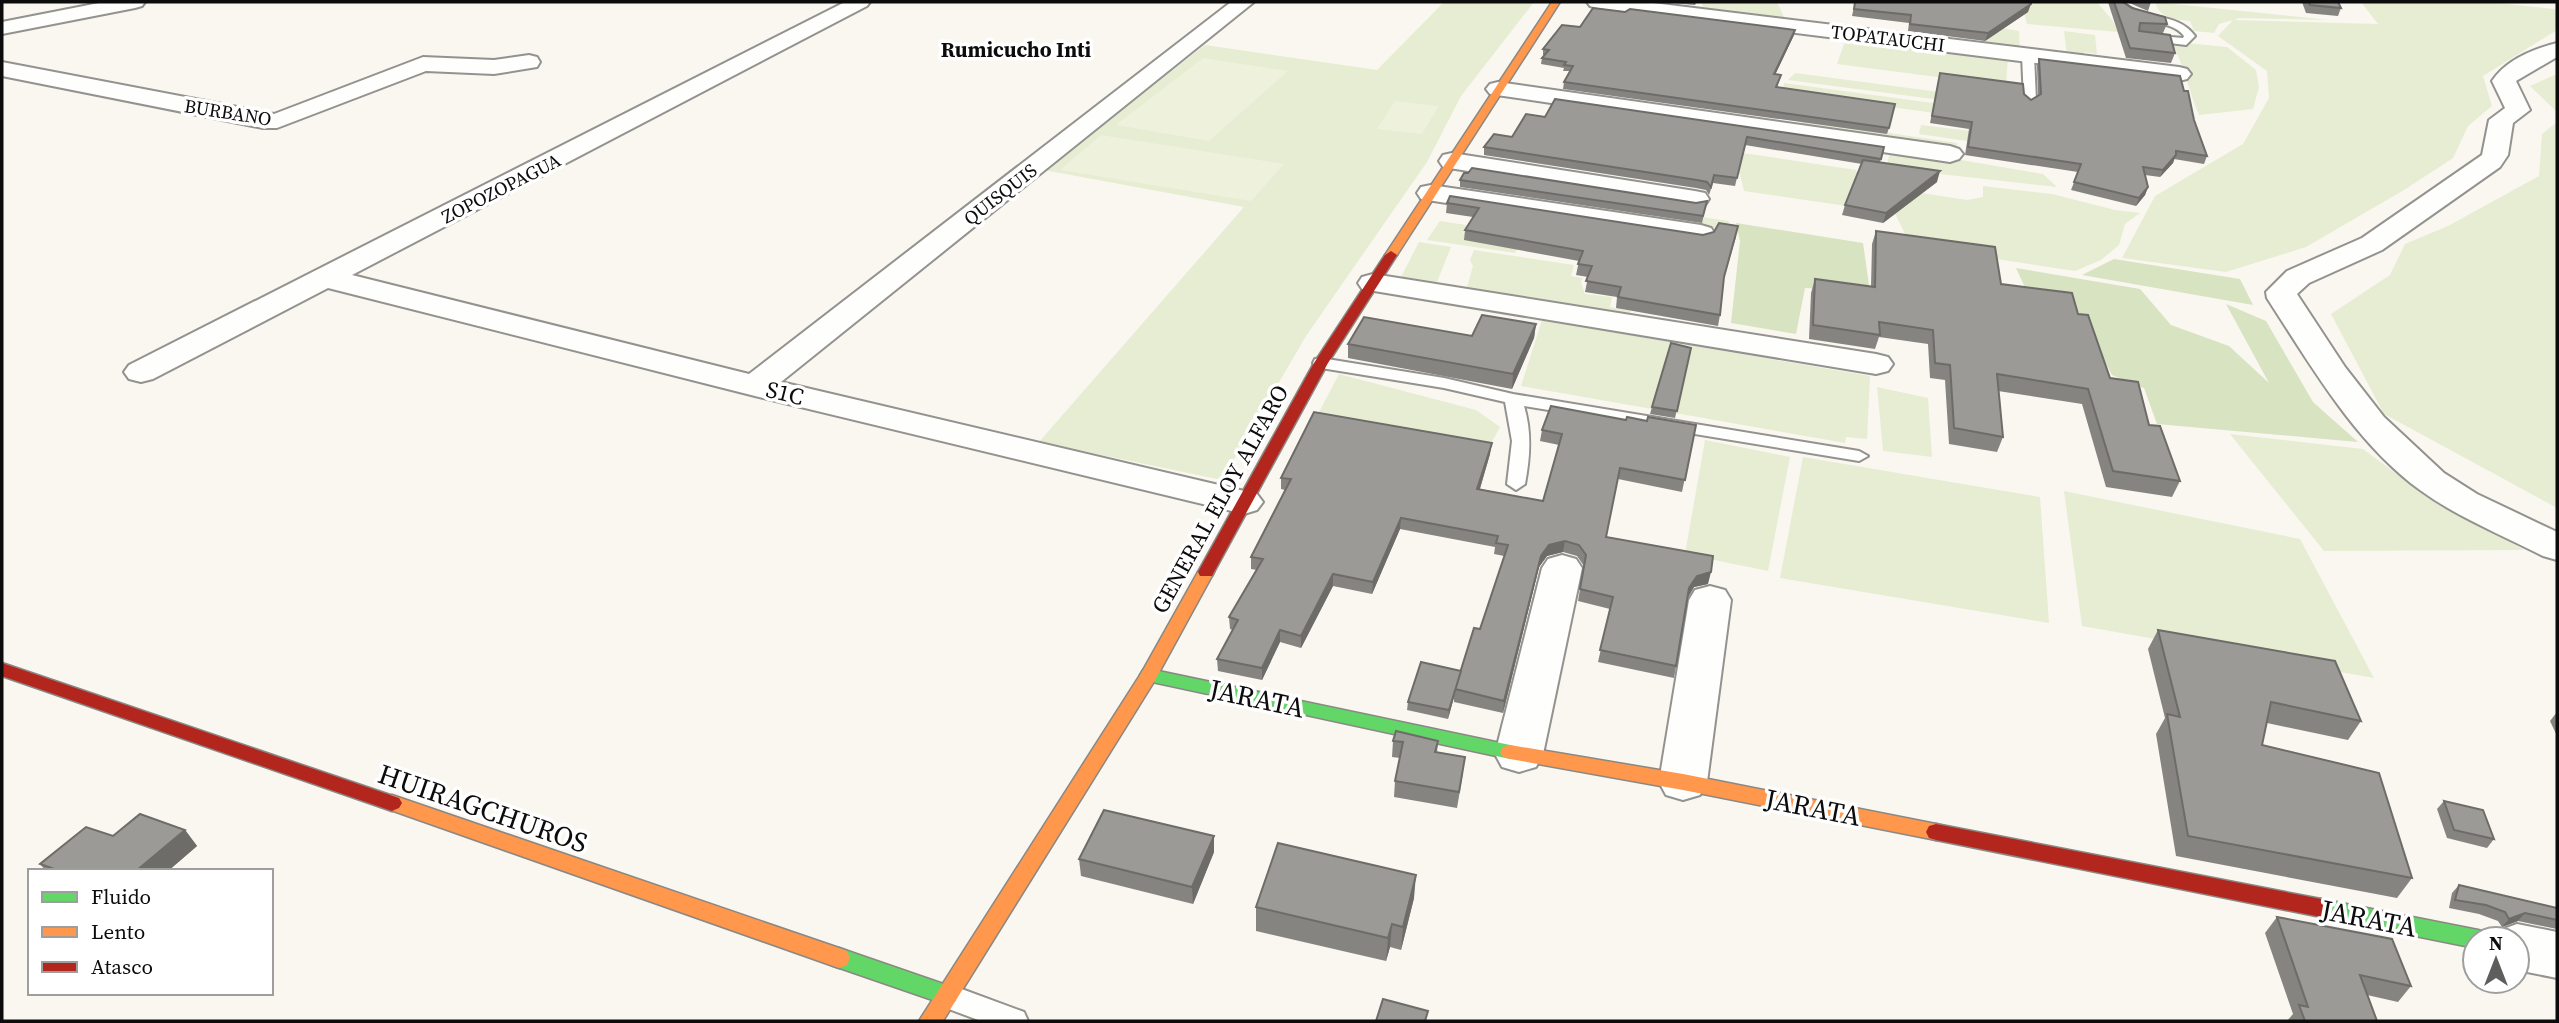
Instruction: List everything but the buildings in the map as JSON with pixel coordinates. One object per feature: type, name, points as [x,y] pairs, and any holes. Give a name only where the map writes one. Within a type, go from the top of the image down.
[{"type":"street","points":[[2,10],[62,2]]},
{"type":"street","points":[[2,28],[135,2]]},
{"type":"street","name":"ZOPOZOPAGUA","points":[[141,372],[860,2]]},
{"type":"street","name":"QUISQUIS","points":[[755,386],[1244,2]]},
{"type":"street","name":"GENERAL ELOY ALFARO","points":[[930,1021],[1149,675],[1321,363],[1556,2]]},
{"type":"street","name":"TOPATAUCHI","points":[[1597,2],[2179,74]]},
{"type":"street","points":[[2557,50],[2545,53],[2508,75],[2504,81],[2518,110],[2501,120],[2495,155],[2491,161],[2372,244],[2298,277],[2281,292],[2282,298],[2333,374],[2371,425],[2431,481],[2464,502],[2557,547]]},
{"type":"street","name":"BURBANO","points":[[2,69],[263,121],[277,121],[423,64],[494,67],[529,62]]},
{"type":"street","points":[[1512,67],[1539,71]]},
{"type":"street","points":[[1498,89],[1950,154]]},
{"type":"street","points":[[1484,111],[1565,123]]},
{"type":"street","points":[[1452,161],[1695,198]]},
{"type":"street","points":[[1431,193],[1701,234]]},
{"type":"street","name":"S1C","points":[[327,278],[755,386],[1244,502]]},
{"type":"street","points":[[1373,283],[1876,364]]},
{"type":"street","points":[[1519,754],[1562,568]]},
{"type":"street","points":[[1683,782],[1710,600]]},
{"type":"street","name":"HUIRAGCHUROS","points":[[2,670],[947,995]]},
{"type":"street","name":"JARATA","points":[[1149,675],[1519,754],[1683,782],[2461,936]]},
{"type":"street","points":[[2531,950],[2557,955]]},
{"type":"lane","points":[[2116,2],[2130,14],[2182,26],[2190,36],[2186,42],[2141,37]]},
{"type":"lane","points":[[2028,55],[2030,101]]},
{"type":"lane","points":[[1321,363],[1444,383],[1513,399],[1859,456]]},
{"type":"lane","points":[[1513,399],[1521,419],[1522,454],[1516,484]]},
{"type":"lane","points":[[947,995],[1014,1021]]},
{"type":"green space","points":[[1444,2],[1534,2],[1461,96],[1427,162],[1306,336],[1222,480],[1039,442],[1244,207],[1044,170],[1205,45],[1377,70]]},
{"type":"green space","points":[[1702,2],[1777,2],[1785,19],[1703,11]]},
{"type":"green space","points":[[2021,2],[2097,2],[2113,21],[2118,32],[2027,24]]},
{"type":"green space","points":[[2155,2],[2329,20],[2234,20],[2378,24],[2361,2],[2489,2],[2554,9],[2557,11],[2557,30],[2483,76],[2492,106],[2468,126],[2453,158],[2306,247],[2226,272],[2122,258],[2155,196],[2243,144],[2269,98],[2267,71],[2218,36],[2233,20],[2219,24],[2214,33],[2194,31],[2190,21],[2164,15]]},
{"type":"green space","points":[[2002,28],[2019,31],[2020,51],[1987,47],[1973,29]]},
{"type":"green space","points":[[2064,31],[2095,35],[2097,54],[2084,52],[2086,57],[2067,55]]},
{"type":"green space","points":[[1847,35],[2008,57],[2006,86],[1837,64]]},
{"type":"green space","points":[[2137,38],[2227,47],[2256,70],[2259,87],[2253,109],[2199,115],[2174,47],[2140,43]]},
{"type":"green space","points":[[1203,58],[1288,71],[1209,141],[1116,125]]},
{"type":"green space","points":[[1795,73],[2000,100],[2002,108],[1788,80]]},
{"type":"green space","points":[[2557,74],[2557,112],[2530,86]]},
{"type":"green space","points":[[1784,83],[2007,113],[2007,123],[1782,92]]},
{"type":"green space","points":[[1395,101],[1439,106],[1422,134],[1377,129]]},
{"type":"green space","points":[[1801,120],[1957,143],[1958,152],[1802,129]]},
{"type":"green space","points":[[2557,122],[2557,508],[2384,414],[2331,314],[2390,275],[2405,244],[2448,226],[2539,176],[2542,134]]},
{"type":"green space","points":[[1921,125],[2078,144],[2129,165],[1919,134]]},
{"type":"green space","points":[[1101,135],[1284,164],[1251,201],[1060,170]]},
{"type":"green space","points":[[1696,146],[1856,170],[1874,210],[1744,191],[1740,174],[1686,166]]},
{"type":"green space","points":[[1891,148],[2043,174],[2057,187],[1886,168]]},
{"type":"green space","points":[[1983,186],[2052,194],[2115,210],[2140,213],[2125,224],[2119,245],[2101,260],[2075,271],[1911,246],[1882,187],[1967,200],[1983,197]]},
{"type":"green space","points":[[1573,198],[1729,221],[1725,233],[1566,209]]},
{"type":"green space","points":[[1440,221],[1466,225],[1463,233],[1466,235],[1525,236],[1515,253],[1427,240]]},
{"type":"green space","points":[[1736,223],[1863,243],[1870,292],[1805,288],[1796,334],[1731,323],[1740,241]]},
{"type":"green space","points":[[1419,242],[1451,247],[1435,287],[1400,279]]},
{"type":"green space","points":[[1474,250],[1574,265],[1571,276],[1583,278],[1581,282],[1585,294],[1612,297],[1610,307],[1630,311],[1633,319],[1466,291]]},
{"type":"green space","points":[[2114,259],[2240,279],[2253,305],[2082,275]]},
{"type":"green space","points":[[2016,268],[2140,289],[2171,325],[2229,346],[2269,383],[2226,304],[2266,321],[2313,402],[2358,442],[2157,424],[2144,388],[2112,375],[2090,333],[2029,296]]},
{"type":"green space","points":[[1542,320],[1870,376],[1867,439],[1846,437],[1845,443],[1521,386]]},
{"type":"green space","points":[[1339,374],[1476,410],[1500,427],[1488,449],[1316,418]]},
{"type":"green space","points":[[1877,387],[1928,398],[1932,457],[1883,451]]},
{"type":"green space","points":[[2230,434],[2363,449],[2409,483],[2524,550],[2324,551]]},
{"type":"green space","points":[[1705,440],[1790,457],[1768,571],[1685,554]]},
{"type":"green space","points":[[1803,457],[2040,497],[2049,623],[1780,578]]},
{"type":"green space","points":[[2064,491],[2300,539],[2374,678],[2082,626]]},
{"type":"traffic: fast","points":[[1149,675],[1510,752]]},
{"type":"traffic: fast","points":[[2321,908],[2461,936]]},
{"type":"traffic: fast","points":[[839,958],[947,995]]},
{"type":"traffic: slow","points":[[1391,255],[1556,2]]},
{"type":"traffic: slow","points":[[930,1021],[1149,675],[1206,572]]},
{"type":"traffic: slow","points":[[1510,752],[1683,782],[1936,832]]},
{"type":"traffic: slow","points":[[392,803],[839,958]]},
{"type":"traffic: jam","points":[[1206,572],[1321,363],[1391,255]]},
{"type":"traffic: jam","points":[[2,669],[392,803]]},
{"type":"traffic: jam","points":[[1936,832],[2321,908]]},
{"type":"district","name":"Rumicucho Inti","points":[[1016,50]]}]
